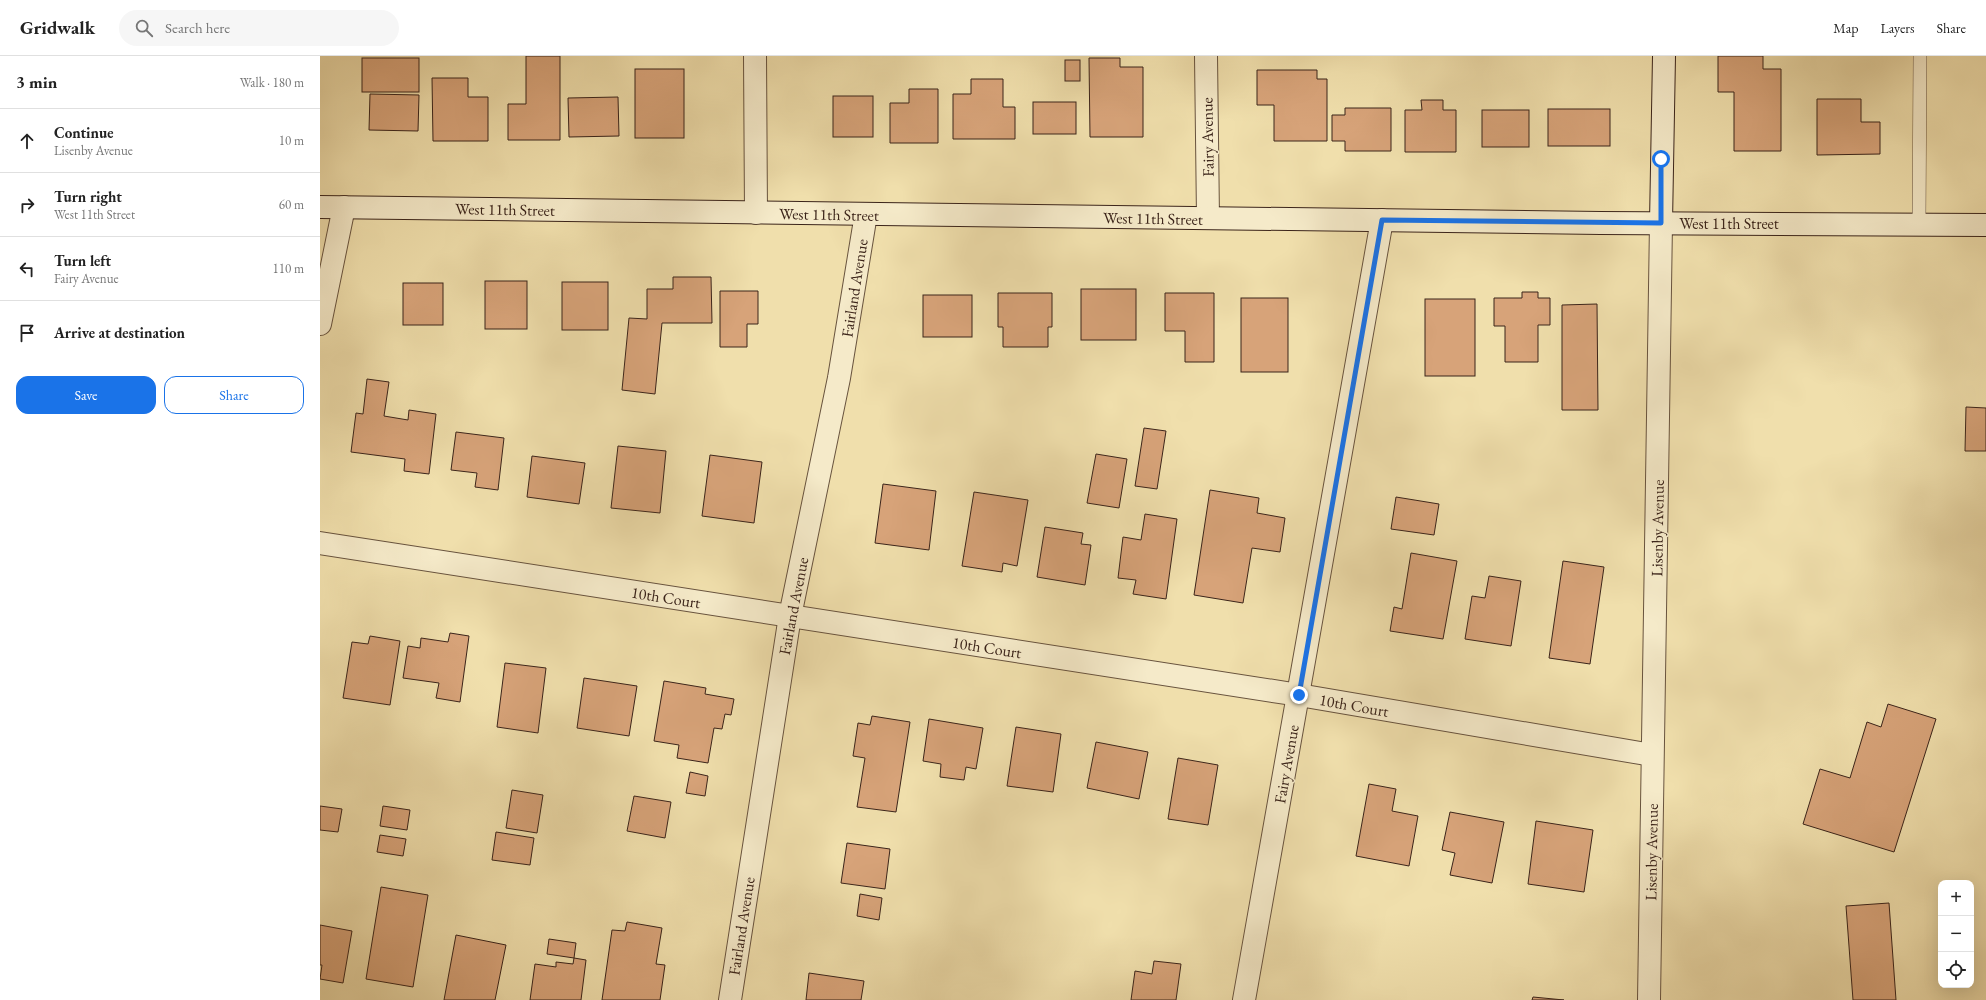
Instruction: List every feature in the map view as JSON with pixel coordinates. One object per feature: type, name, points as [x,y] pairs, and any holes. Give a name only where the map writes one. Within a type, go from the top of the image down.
[{"type":"street","points":[[755,56],[756,213]]},
{"type":"street","name":"Fairy Avenue","points":[[1206,56],[1208,218]]},
{"type":"street","name":"Lisenby Avenue","points":[[1649,1000],[1664,56]]},
{"type":"street","name":"West 11th Street","points":[[320,207],[1382,220],[1986,225]]},
{"type":"street","points":[[320,324],[344,207]]},
{"type":"street","name":"Fairland Avenue","points":[[730,1000],[790,616],[839,378],[866,214]]},
{"type":"street","name":"Fairy Avenue","points":[[1244,1000],[1382,220]]},
{"type":"street","name":"10th Court","points":[[320,543],[1299,695],[1652,755]]},
{"type":"lane","points":[[1919,225],[1920,56]]},
{"type":"building","points":[[526,56],[560,56],[560,140],[508,140],[508,104],[526,104]]},
{"type":"building","points":[[1718,56],[1763,56],[1763,69],[1781,69],[1781,151],[1734,151],[1734,92],[1718,92]]},
{"type":"building","points":[[362,58],[419,58],[419,92],[362,92]]},
{"type":"building","points":[[1089,58],[1120,58],[1120,67],[1143,67],[1143,137],[1090,137]]},
{"type":"building","points":[[1065,60],[1080,60],[1080,81],[1065,81]]},
{"type":"building","points":[[635,69],[684,69],[684,138],[635,138]]},
{"type":"building","points":[[1257,70],[1317,70],[1317,79],[1327,79],[1327,141],[1274,141],[1274,105],[1257,105]]},
{"type":"building","points":[[432,78],[468,78],[468,97],[488,97],[488,141],[433,141]]},
{"type":"building","points":[[971,79],[1003,79],[1003,107],[1015,107],[1015,139],[953,139],[953,94],[971,94]]},
{"type":"building","points":[[909,89],[938,89],[938,143],[890,143],[890,103],[909,103]]},
{"type":"building","points":[[370,94],[419,95],[418,131],[369,130]]},
{"type":"building","points":[[833,96],[873,96],[873,137],[833,137]]},
{"type":"building","points":[[618,97],[619,136],[569,137],[568,98]]},
{"type":"building","points":[[1817,99],[1861,99],[1861,122],[1880,122],[1880,154],[1817,155]]},
{"type":"building","points":[[1421,100],[1443,100],[1443,110],[1456,110],[1456,152],[1405,152],[1405,110],[1422,110]]},
{"type":"building","points":[[1033,102],[1076,102],[1076,134],[1033,134]]},
{"type":"building","points":[[1345,108],[1391,108],[1391,151],[1345,151],[1345,141],[1332,141],[1332,115],[1345,115]]},
{"type":"building","points":[[1548,109],[1610,109],[1610,146],[1548,146]]},
{"type":"building","points":[[1482,110],[1529,110],[1529,147],[1482,147]]},
{"type":"building","points":[[673,277],[711,277],[712,323],[662,323],[655,394],[622,390],[629,318],[647,319],[647,289],[673,289]]},
{"type":"building","points":[[485,281],[527,281],[527,329],[485,329]]},
{"type":"building","points":[[562,282],[608,282],[608,330],[562,330]]},
{"type":"building","points":[[403,283],[443,283],[443,325],[403,325]]},
{"type":"building","points":[[1081,289],[1136,289],[1136,340],[1081,340]]},
{"type":"building","points":[[720,291],[758,291],[758,324],[747,324],[747,347],[720,347]]},
{"type":"building","points":[[1522,292],[1538,292],[1538,298],[1550,298],[1550,325],[1538,325],[1538,362],[1505,362],[1505,326],[1494,326],[1494,298],[1522,298]]},
{"type":"building","points":[[998,293],[1052,293],[1052,327],[1048,327],[1048,347],[1003,347],[1003,327],[998,327]]},
{"type":"building","points":[[1165,293],[1214,293],[1214,362],[1185,362],[1185,331],[1165,331]]},
{"type":"building","points":[[923,295],[972,295],[972,337],[923,337]]},
{"type":"building","points":[[1241,298],[1288,298],[1288,372],[1241,372]]},
{"type":"building","points":[[1425,299],[1475,299],[1475,376],[1425,376]]},
{"type":"building","points":[[1597,304],[1598,410],[1562,410],[1562,305]]},
{"type":"building","points":[[367,379],[389,382],[384,416],[408,420],[409,410],[436,414],[429,474],[404,471],[405,459],[351,452],[356,413],[363,414]]},
{"type":"building","points":[[1966,407],[1986,408],[1986,451],[1965,451]]},
{"type":"building","points":[[1144,428],[1166,431],[1157,489],[1135,486]]},
{"type":"building","points":[[456,432],[504,438],[498,490],[475,487],[477,473],[451,470]]},
{"type":"building","points":[[618,446],[666,451],[660,513],[611,508]]},
{"type":"building","points":[[1096,454],[1127,459],[1119,508],[1087,503]]},
{"type":"building","points":[[710,455],[762,462],[754,523],[702,516]]},
{"type":"building","points":[[532,456],[585,463],[579,504],[527,497]]},
{"type":"building","points":[[883,484],[936,491],[929,550],[875,543]]},
{"type":"building","points":[[1210,490],[1259,498],[1257,513],[1285,518],[1280,552],[1252,548],[1243,603],[1194,595]]},
{"type":"building","points":[[974,492],[1028,500],[1017,566],[1003,563],[1002,572],[962,566]]},
{"type":"building","points":[[1396,497],[1439,504],[1434,535],[1391,529]]},
{"type":"building","points":[[1145,514],[1177,519],[1166,599],[1133,594],[1136,580],[1118,578],[1123,537],[1141,540]]},
{"type":"building","points":[[1045,527],[1083,533],[1081,544],[1091,545],[1085,585],[1037,577]]},
{"type":"building","points":[[1411,553],[1457,561],[1443,639],[1390,631],[1394,607],[1402,609]]},
{"type":"building","points":[[1563,561],[1604,567],[1590,664],[1549,658]]},
{"type":"building","points":[[1489,576],[1521,581],[1511,646],[1465,639],[1472,596],[1485,598]]},
{"type":"building","points":[[450,633],[469,636],[460,702],[436,698],[439,683],[403,678],[408,646],[420,648],[421,638],[448,642]]},
{"type":"building","points":[[370,636],[400,641],[390,705],[343,698],[352,642],[368,644]]},
{"type":"building","points":[[505,663],[546,668],[538,733],[497,727]]},
{"type":"building","points":[[584,678],[637,686],[629,736],[577,728]]},
{"type":"building","points":[[664,681],[706,688],[705,694],[734,699],[731,715],[725,714],[722,729],[714,728],[708,763],[677,758],[679,745],[654,741]]},
{"type":"building","points":[[1888,704],[1936,719],[1894,852],[1803,824],[1820,769],[1850,778],[1867,722],[1881,727]]},
{"type":"building","points":[[872,716],[910,722],[896,812],[857,807],[865,758],[853,756],[858,723],[870,725]]},
{"type":"building","points":[[929,719],[983,728],[976,769],[966,767],[964,780],[940,777],[941,764],[923,761]]},
{"type":"building","points":[[1016,727],[1061,734],[1053,792],[1007,786]]},
{"type":"building","points":[[1096,742],[1148,752],[1139,799],[1087,788]]},
{"type":"building","points":[[1178,758],[1218,765],[1208,825],[1168,819]]},
{"type":"building","points":[[690,772],[708,776],[705,796],[686,793]]},
{"type":"building","points":[[1369,784],[1396,789],[1392,811],[1418,816],[1409,866],[1356,856]]},
{"type":"building","points":[[512,790],[543,795],[537,833],[506,828]]},
{"type":"building","points":[[634,796],[671,802],[665,838],[627,831]]},
{"type":"building","points":[[320,806],[342,809],[338,832],[320,830]]},
{"type":"building","points":[[383,806],[410,810],[407,830],[380,826]]},
{"type":"building","points":[[1450,812],[1504,822],[1492,883],[1450,875],[1455,853],[1442,850]]},
{"type":"building","points":[[1536,821],[1593,830],[1584,892],[1528,884]]},
{"type":"building","points":[[496,832],[534,838],[530,865],[492,860]]},
{"type":"building","points":[[380,835],[406,839],[403,856],[377,852]]},
{"type":"building","points":[[847,843],[890,849],[885,889],[841,883]]},
{"type":"building","points":[[381,887],[428,895],[413,987],[366,979]]},
{"type":"building","points":[[860,894],[882,898],[879,920],[857,916]]},
{"type":"building","points":[[1889,903],[1896,1000],[1853,1000],[1846,906]]},
{"type":"building","points":[[627,922],[662,928],[656,964],[665,965],[660,1000],[602,1000],[612,930],[625,931]]},
{"type":"building","points":[[320,925],[352,931],[343,983],[320,979],[322,965],[320,965]]},
{"type":"building","points":[[456,935],[506,945],[495,1000],[444,1000]]},
{"type":"building","points":[[549,939],[576,943],[574,958],[547,954]]},
{"type":"building","points":[[574,958],[586,960],[581,1000],[530,1000],[535,964],[556,967],[556,962],[573,964]]},
{"type":"building","points":[[1154,961],[1181,964],[1176,1000],[1131,1000],[1135,971],[1152,974]]},
{"type":"building","points":[[809,973],[864,981],[861,1000],[806,1000]]},
{"type":"building","points":[[1533,997],[1564,1000],[1532,1000]]},
{"type":"route","points":[[1299,695],[1382,220],[1661,223],[1661,159]]}]
